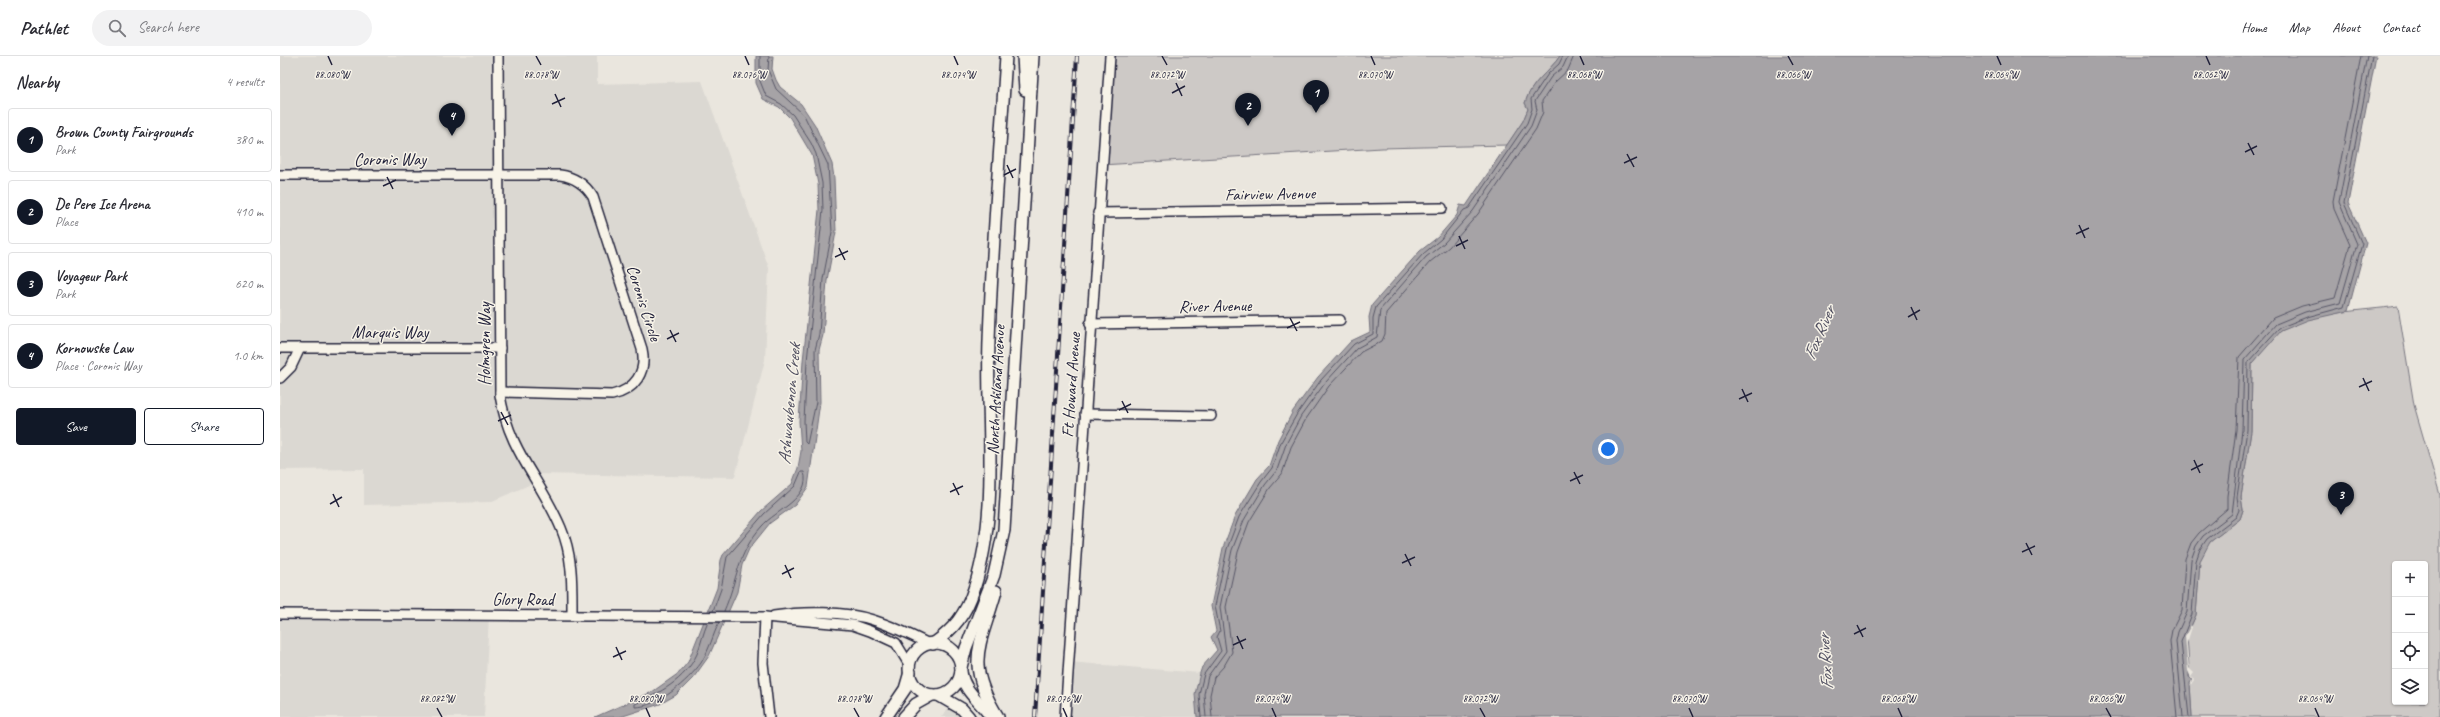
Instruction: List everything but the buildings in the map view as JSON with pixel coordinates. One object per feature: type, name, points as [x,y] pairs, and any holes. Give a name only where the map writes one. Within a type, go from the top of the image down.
[{"type":"main road","name":"North Ashland Avenue","points":[[931,644],[959,622],[967,607],[976,582],[986,533],[990,501],[989,342],[1006,56]]},
{"type":"main road","points":[[1023,56],[1029,120]]},
{"type":"main road","name":"North Ashland Avenue","points":[[998,717],[981,685],[977,664],[982,634],[997,587],[994,575],[1001,550],[1006,512],[1033,56]]},
{"type":"main road","points":[[904,717],[916,704],[954,687],[961,669],[966,648],[994,575]]},
{"type":"main road","points":[[886,717],[906,689],[915,653],[931,644],[941,644],[952,650],[959,659],[962,679],[971,695],[991,717]]},
{"type":"main road","points":[[910,669],[917,687],[962,710],[969,717]]},
{"type":"street","name":"Holmgren Way","points":[[498,56],[500,176],[500,392],[503,412],[514,445],[554,514],[566,542],[572,578],[572,615]]},
{"type":"street","name":"Ft Howard Avenue","points":[[1065,717],[1090,324],[1110,56]]},
{"type":"street","name":"Coronis Way","points":[[280,175],[500,176]]},
{"type":"street","name":"Coronis Circle","points":[[500,176],[568,176],[582,183],[588,190],[595,204],[644,356],[643,365],[637,380],[619,393],[500,392]]},
{"type":"street","name":"Fairview Avenue","points":[[1098,213],[1442,208]]},
{"type":"street","name":"River Avenue","points":[[1090,324],[1340,320]]},
{"type":"street","name":"Marquis Way","points":[[280,348],[500,348]]},
{"type":"street","points":[[280,378],[291,367],[300,348]]},
{"type":"street","points":[[1085,414],[1211,416]]},
{"type":"street","name":"Glory Road","points":[[765,617],[790,613],[862,617],[890,626],[931,644]]},
{"type":"street","name":"Glory Road","points":[[280,614],[765,617],[853,625],[885,636],[896,643],[910,669]]},
{"type":"street","points":[[765,617],[763,662],[769,717]]},
{"type":"shaded area","points":[[280,56],[597,56],[597,84],[702,81],[769,268],[765,360],[735,477],[531,474],[536,482],[490,502],[364,505],[364,469],[280,470]]},
{"type":"shaded area","points":[[1110,56],[1560,56],[1531,89],[1525,103],[1528,109],[1523,121],[1507,145],[1382,148],[1101,165]]},
{"type":"shaded area","points":[[2398,306],[2414,405],[2440,495],[2440,717],[2192,717],[2187,635],[2196,615],[2200,561],[2204,550],[2210,542],[2240,519],[2243,510],[2241,497],[2251,431],[2252,364],[2277,334],[2293,324],[2307,319],[2354,311]]},
{"type":"shaded area","points":[[280,614],[489,615],[484,717],[280,717]]},
{"type":"shaded area","points":[[1069,662],[1200,673],[1195,694],[1197,717],[1065,717]]},
{"type":"shaded area","points":[[952,703],[969,717],[941,717]]},
{"type":"water","points":[[756,56],[773,56],[772,69],[776,80],[780,87],[801,104],[815,125],[832,164],[834,178],[836,232],[827,280],[823,335],[819,350],[820,402],[808,487],[795,505],[770,523],[749,549],[742,565],[737,592],[709,656],[694,677],[676,695],[660,704],[620,717],[595,717],[652,692],[679,673],[688,662],[717,588],[723,555],[761,511],[792,484],[798,468],[801,451],[799,421],[803,361],[819,210],[818,184],[812,155],[790,118],[779,107],[763,99],[756,83]]},
{"type":"water","name":"Fox River","points":[[1560,56],[2376,56],[2348,203],[2366,243],[2348,311],[2308,320],[2281,331],[2252,364],[2251,431],[2241,497],[2243,510],[2240,519],[2210,542],[2200,561],[2196,615],[2187,635],[2189,677],[2192,680],[2190,683],[2192,717],[1197,717],[1195,694],[1200,673],[1202,667],[1217,650],[1211,637],[1216,631],[1211,606],[1223,548],[1235,516],[1257,479],[1269,466],[1278,440],[1293,411],[1318,377],[1351,341],[1370,332],[1369,317],[1372,305],[1420,251],[1438,237],[1457,215],[1460,205],[1466,206],[1523,121],[1528,109],[1525,103],[1531,89]]},
{"type":"pier","points":[[2191,625],[2192,627],[2187,643],[2189,668],[2194,673],[2191,677],[2194,680],[2190,686],[2192,680],[2188,671],[2185,636]]},
{"type":"railway","points":[[1035,717],[1077,56]]},
{"type":"place","name":"Brown County Fairgrounds","points":[[1316,113]]},
{"type":"place","name":"De Pere Ice Arena","points":[[1248,126]]},
{"type":"place","name":"Kornowske Law","points":[[452,136]]},
{"type":"place","name":"Voyageur Park","points":[[2341,515]]},
{"type":"water label","name":"Ashwaubenon Creek","points":[[789,404]]}]
